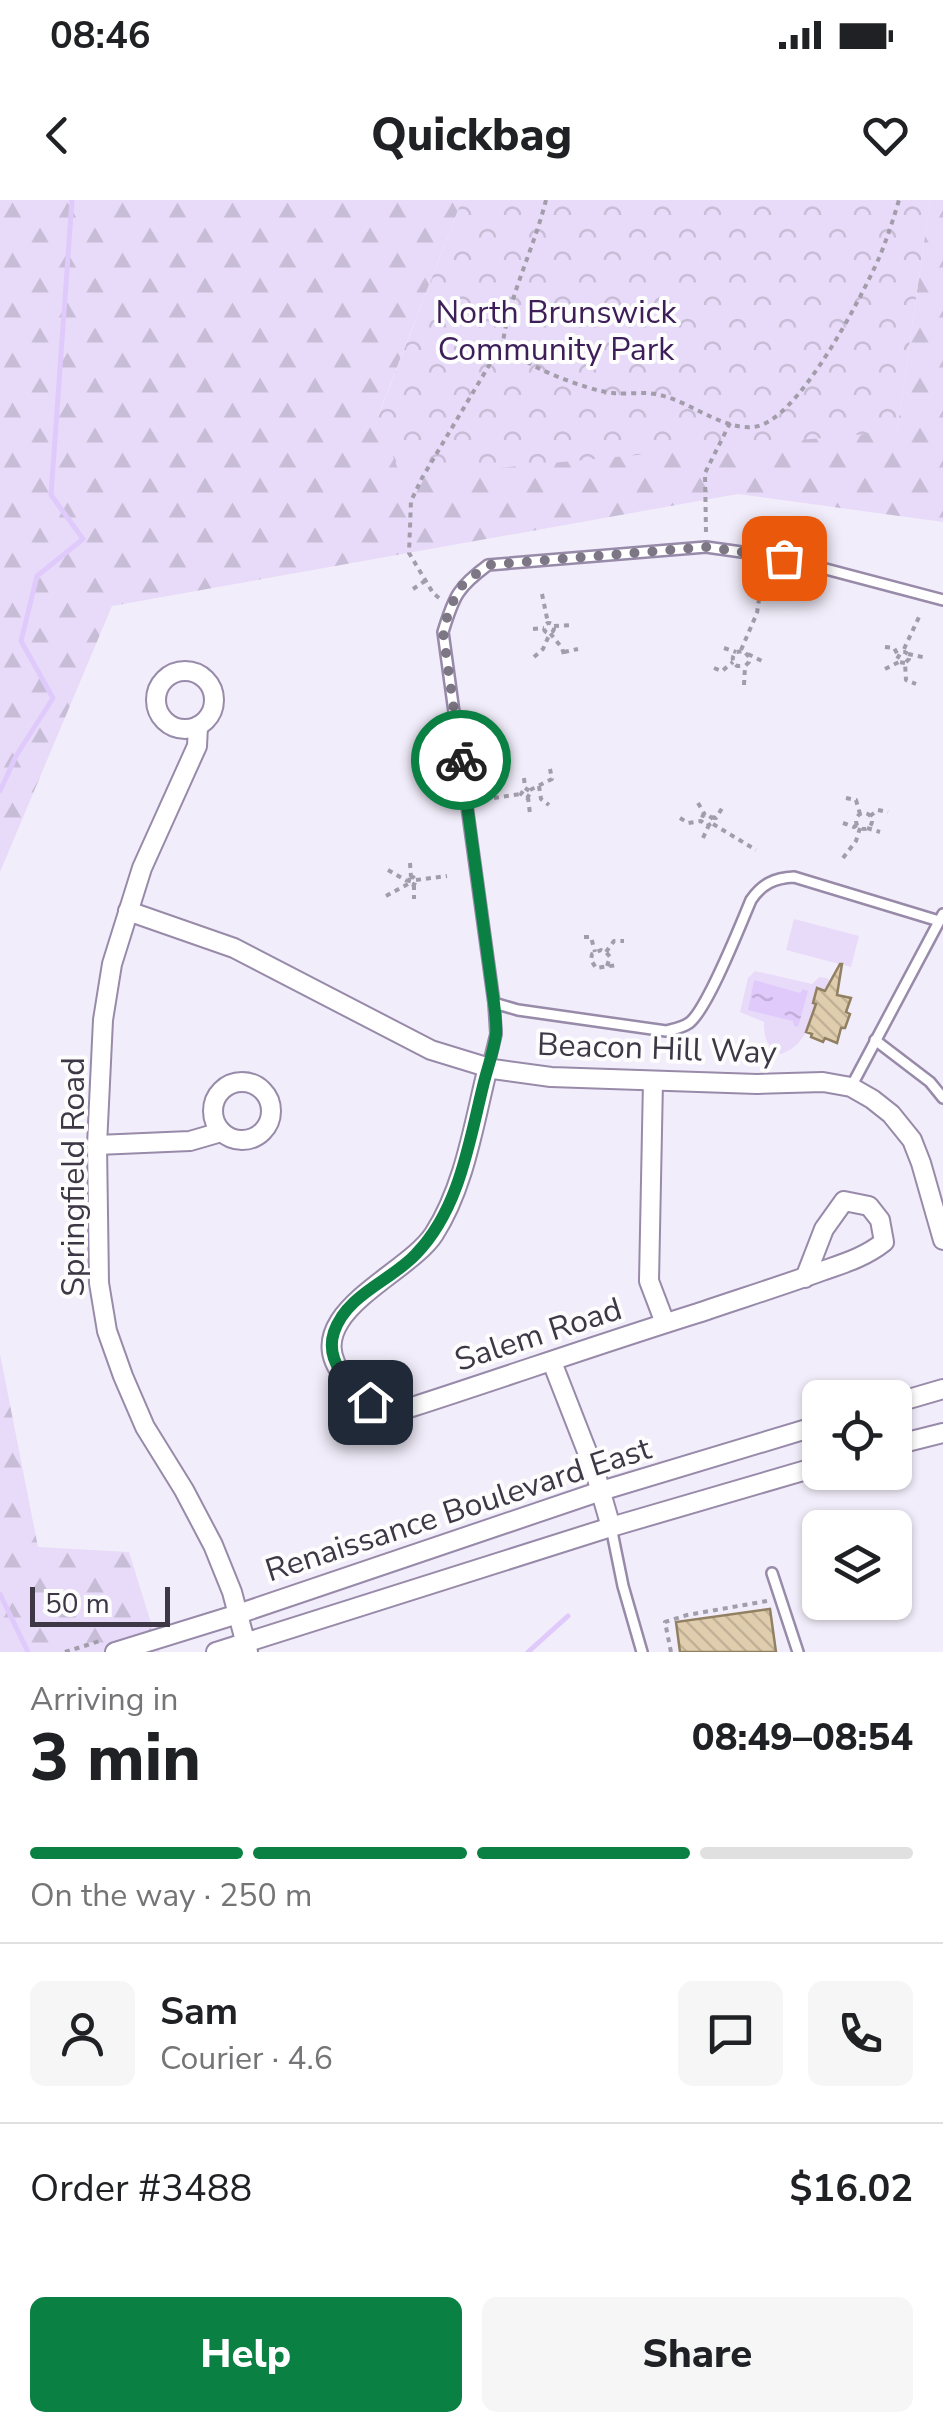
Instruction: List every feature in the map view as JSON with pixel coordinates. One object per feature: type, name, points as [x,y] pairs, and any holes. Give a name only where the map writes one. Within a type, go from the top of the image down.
[{"type":"street","name":"Springfield Road","points":[[198,726],[197,746],[142,868],[112,964],[103,1020],[97,1145],[99,1283],[107,1331],[122,1376],[145,1427],[213,1545],[232,1592],[247,1648]]},
{"type":"street","name":"Beacon Hill Way","points":[[128,911],[234,948],[431,1050],[488,1067],[551,1077],[758,1084],[823,1082],[851,1087],[892,1114],[912,1140],[943,1240]]},
{"type":"street","name":"Salem Road","points":[[488,1067],[468,1152],[434,1236],[413,1258],[358,1298],[333,1334],[333,1354],[340,1372],[370,1402],[412,1407],[805,1278],[868,1254],[884,1242],[880,1220],[869,1206],[844,1202],[824,1229],[805,1278]]},
{"type":"street","points":[[653,1081],[649,1281],[665,1323]]},
{"type":"street","points":[[97,1145],[190,1141],[222,1132]]},
{"type":"street","points":[[552,1362],[611,1527]]},
{"type":"street","points":[[912,1397],[943,1389]]},
{"type":"street","name":"Renaissance Boulevard East","points":[[115,1652],[600,1491],[802,1430]]},
{"type":"street","points":[[912,1441],[943,1433]]},
{"type":"street","name":"Renaissance Boulevard East","points":[[216,1652],[247,1648],[611,1527],[802,1471]]},
{"type":"lane","points":[[450,607],[463,584],[488,565],[706,547],[784,558],[943,600]]},
{"type":"lane","name":"Salem Road","points":[[450,607],[443,632],[494,1003],[496,1034],[488,1067]]},
{"type":"lane","points":[[494,1003],[592,1021],[666,1031],[679,1028],[692,1022],[703,1005],[751,900],[760,888],[781,878],[794,877],[941,918],[851,1087]]},
{"type":"lane","points":[[875,1040],[930,1082],[943,1098]]},
{"type":"lane","points":[[611,1527],[642,1652]]},
{"type":"lane","points":[[772,1573],[798,1652]]},
{"type":"path","points":[[450,607],[433,593],[409,553],[411,501],[503,342],[546,200]]},
{"type":"path","points":[[503,342],[520,360],[562,378],[612,393],[660,395],[730,423],[760,426],[820,367],[878,262],[899,200]]},
{"type":"path","points":[[706,547],[705,473],[730,423]]},
{"type":"path","points":[[745,666],[737,666],[732,656],[756,613],[762,579]]},
{"type":"path","points":[[413,588],[426,581]]},
{"type":"path","points":[[542,594],[550,632],[564,655],[578,649]]},
{"type":"path","points":[[916,684],[906,680],[902,663],[919,617]]},
{"type":"path","points":[[533,630],[572,624]]},
{"type":"path","points":[[534,657],[550,632]]},
{"type":"path","points":[[885,647],[894,648],[909,659],[885,668]]},
{"type":"path","points":[[724,648],[764,662]]},
{"type":"path","points":[[903,653],[927,658]]},
{"type":"path","points":[[744,685],[748,654]]},
{"type":"path","points":[[714,668],[722,671],[733,662]]},
{"type":"path","points":[[494,798],[552,779],[550,770]]},
{"type":"path","points":[[524,778],[524,798],[528,798],[530,814]]},
{"type":"path","points":[[538,786],[541,799],[549,804]]},
{"type":"path","points":[[846,798],[856,800],[860,814]]},
{"type":"path","points":[[698,803],[711,822],[756,850]]},
{"type":"path","points":[[701,821],[705,826],[711,822],[724,805]]},
{"type":"path","points":[[870,816],[878,810],[888,812]]},
{"type":"path","points":[[701,821],[705,814]]},
{"type":"path","points":[[860,814],[870,816]]},
{"type":"path","points":[[843,858],[856,841],[856,819],[860,814]]},
{"type":"path","points":[[868,828],[870,816]]},
{"type":"path","points":[[680,818],[688,823],[701,821]]},
{"type":"path","points":[[703,838],[711,822]]},
{"type":"path","points":[[842,823],[880,832]]},
{"type":"path","points":[[410,863],[414,899]]},
{"type":"path","points":[[388,870],[411,882]]},
{"type":"path","points":[[386,896],[411,882],[447,876]]},
{"type":"path","points":[[584,937],[591,937],[594,966]]},
{"type":"path","points":[[606,952],[614,941],[624,941]]},
{"type":"path","points":[[594,952],[606,952],[610,957],[608,966]]},
{"type":"path","points":[[584,965],[599,969],[617,966]]},
{"type":"path","points":[[671,1652],[665,1622],[770,1600]]},
{"type":"green space","points":[[0,200],[462,200],[378,416],[897,431],[930,200],[943,200],[943,522],[738,494],[112,606],[0,872]]},
{"type":"green space","name":"North Brunswick Community Park","points":[[462,200],[930,200],[897,431],[401,477],[378,417]]},
{"type":"green space","points":[[794,919],[859,936],[851,967],[786,950]]},
{"type":"green space","points":[[755,971],[812,984],[819,977],[827,978],[832,983],[825,991],[817,989],[813,1002],[821,1006],[797,1045],[781,1054],[767,1041],[764,1022],[740,1012],[748,978]]},
{"type":"green space","points":[[0,1354],[38,1547],[129,1552],[160,1652],[0,1652]]},
{"type":"water","points":[[754,980],[800,993],[803,989],[808,991],[798,1027],[793,1021],[748,1010]]},
{"type":"building","points":[[840,964],[837,995],[851,998],[846,1012],[850,1014],[837,1043],[825,1038],[823,1042],[806,1032],[817,988],[825,991]]},
{"type":"building","points":[[770,1609],[776,1652],[680,1652],[676,1622]]},
{"type":"waterway","points":[[0,791],[16,756],[53,698],[21,641],[37,576],[83,539],[51,495],[72,200]]},
{"type":"waterway","points":[[0,1594],[28,1652]]},
{"type":"waterway","points":[[528,1652],[568,1616]]},
{"type":"way so far","points":[[461,760],[443,632],[450,607],[463,584],[488,565],[706,547],[784,558]]},
{"type":"route","points":[[370,1402],[340,1372],[333,1354],[333,1334],[358,1298],[413,1258],[434,1236],[468,1152],[496,1034],[461,760]]}]
